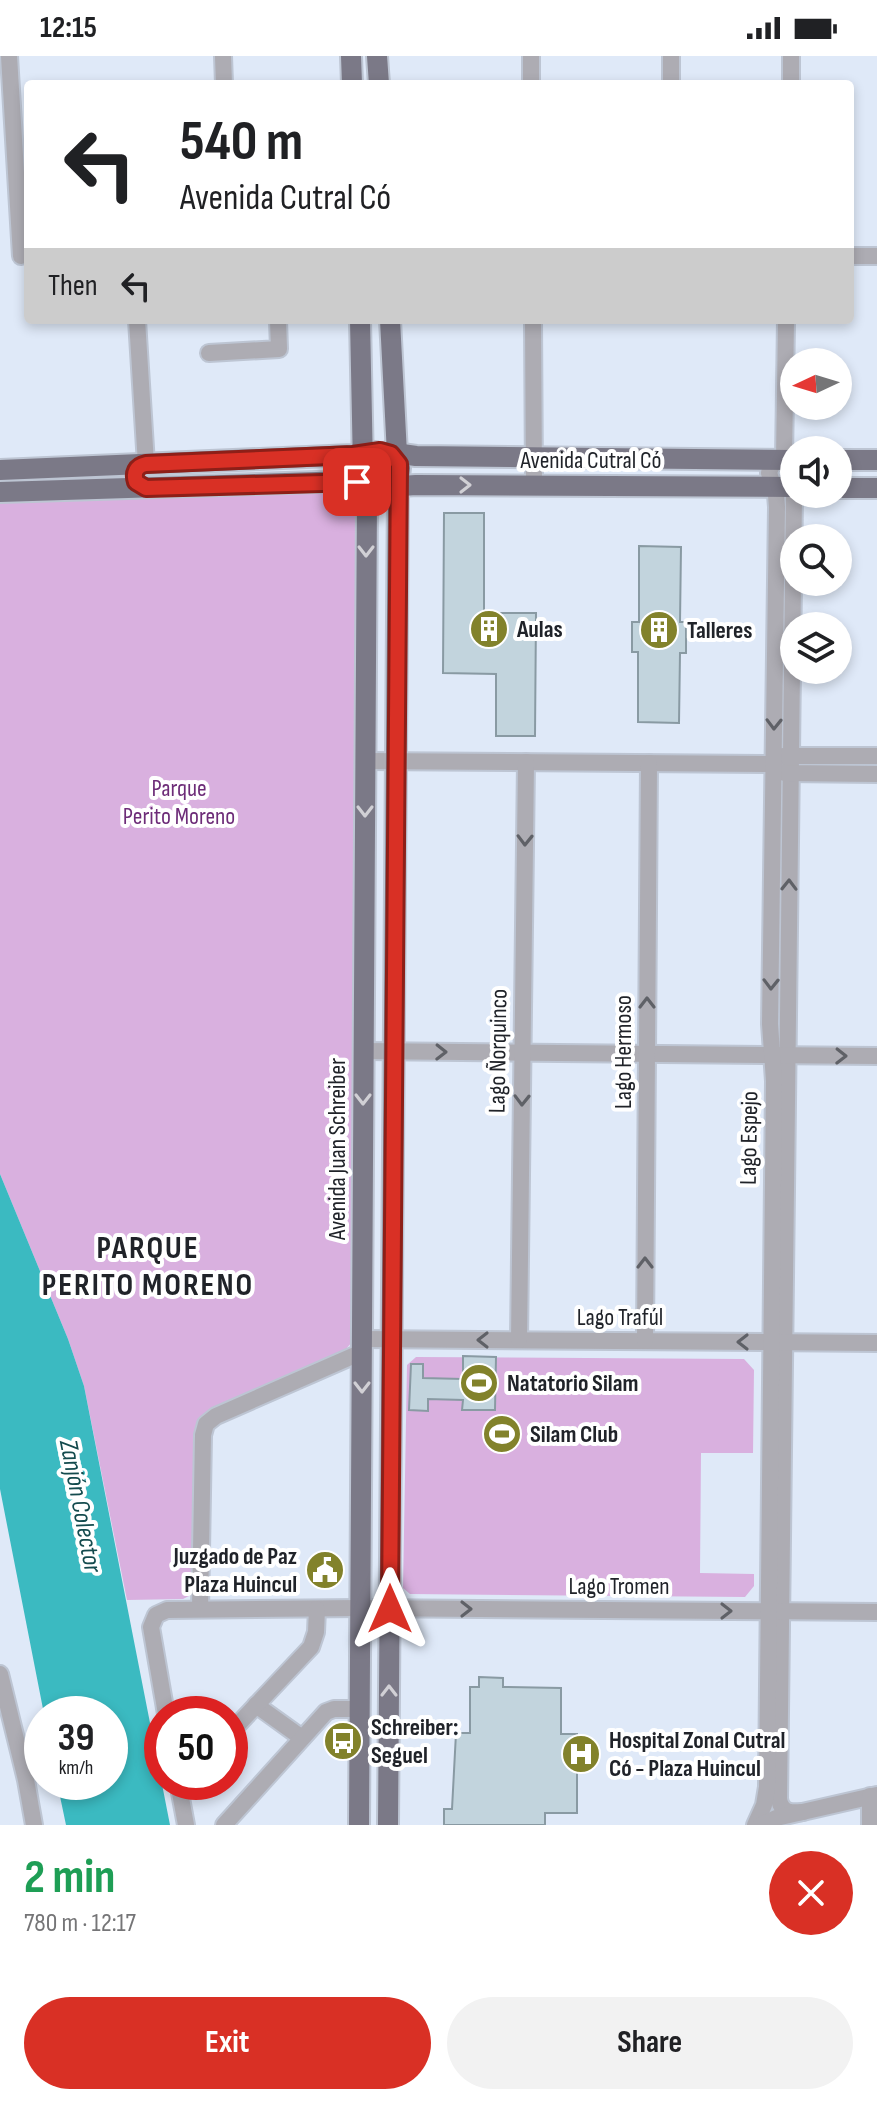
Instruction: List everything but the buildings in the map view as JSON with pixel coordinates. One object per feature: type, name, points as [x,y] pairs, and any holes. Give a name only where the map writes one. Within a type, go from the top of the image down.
[{"type":"main road","points":[[351,56],[352,80]]},
{"type":"main road","points":[[377,56],[379,80]]},
{"type":"main road","name":"Avenida Juan Schreiber","points":[[361,324],[381,469],[396,761],[388,1825]]},
{"type":"main road","name":"Avenida Juan Schreiber","points":[[359,1825],[367,496],[381,469],[390,324]]},
{"type":"main road","name":"Avenida Cutral Có","points":[[0,492],[348,481],[416,456],[780,461]]},
{"type":"main road","points":[[852,460],[877,460]]},
{"type":"main road","name":"Avenida Cutral Có","points":[[0,470],[146,464],[381,469],[534,485],[780,489]]},
{"type":"main road","points":[[852,488],[877,488]]},
{"type":"street","points":[[9,56],[22,192],[21,256]]},
{"type":"street","points":[[223,56],[224,80]]},
{"type":"street","points":[[531,56],[531,80]]},
{"type":"street","points":[[671,56],[671,80]]},
{"type":"street","points":[[791,56],[791,80]]},
{"type":"street","points":[[854,256],[877,256]]},
{"type":"street","points":[[137,324],[146,464],[135,470],[134,478],[146,488]]},
{"type":"street","points":[[209,353],[279,349],[278,324]]},
{"type":"street","points":[[533,324],[534,485]]},
{"type":"street","name":"Lago Espejo","points":[[786,324],[790,436]]},
{"type":"street","name":"Lago Espejo","points":[[780,462],[775,462],[769,473],[780,483]]},
{"type":"street","name":"Lago Espejo","points":[[780,500],[777,504],[770,1024],[780,1055]]},
{"type":"street","name":"Lago Espejo","points":[[787,508],[790,773],[780,1055],[775,1612],[779,1799],[785,1811],[803,1812]]},
{"type":"street","points":[[774,764],[778,757],[790,756],[877,756]]},
{"type":"street","points":[[365,761],[774,764]]},
{"type":"street","name":"Lago Ñorquinco","points":[[519,1340],[526,762]]},
{"type":"street","name":"Lago Hermoso","points":[[645,1341],[649,763]]},
{"type":"street","points":[[774,764],[777,771],[790,773],[877,774]]},
{"type":"street","points":[[363,1051],[877,1056]]},
{"type":"street","name":"Lago Trafúl","points":[[362,1346],[392,1340],[877,1343]]},
{"type":"street","points":[[200,1609],[203,1435],[206,1424],[216,1416],[362,1346]]},
{"type":"street","name":"Lago Tromen","points":[[163,1696],[151,1627],[156,1615],[167,1610],[360,1608],[877,1612]]},
{"type":"street","points":[[248,1714],[311,1647],[316,1632],[317,1609]]},
{"type":"street","name":"Lago Espejo","points":[[757,1825],[767,1787],[775,1612]]},
{"type":"street","points":[[0,1674],[34,1825]]},
{"type":"street","points":[[256,1705],[302,1738]]},
{"type":"street","points":[[224,1825],[329,1711],[359,1709]]},
{"type":"street","points":[[757,1825],[874,1795],[870,1825]]},
{"type":"street","points":[[181,1800],[186,1825]]},
{"type":"green space","name":"Parque Perito Moreno","points":[[344,488],[359,495],[353,1341],[346,1349],[214,1410],[199,1423],[195,1434],[193,1591],[183,1599],[127,1600],[84,1386],[68,1339],[0,1174],[0,502]]},
{"type":"green space","name":"Silam Club","points":[[416,1357],[744,1359],[754,1370],[753,1453],[701,1453],[700,1573],[754,1574],[754,1586],[745,1597],[410,1594],[403,1588],[407,1365]]},
{"type":"water","name":"Zanjón Colector","points":[[0,1174],[68,1339],[84,1386],[145,1696],[144,1800],[165,1800],[170,1825],[66,1825],[61,1800],[128,1800],[128,1696],[40,1696],[0,1489]]},
{"type":"place","name":"Aulas","points":[[489,629]]},
{"type":"place","name":"Talleres","points":[[659,630]]},
{"type":"place","name":"Natatorio Silam","points":[[479,1383]]},
{"type":"place","name":"Silam Club","points":[[502,1434]]},
{"type":"place","name":"Juzgado de Paz Plaza Huincul","points":[[325,1570]]},
{"type":"place","name":"Schreiber: Seguel","points":[[343,1741]]},
{"type":"place","name":"Hospital Zonal Cutral Có - Plaza Huincul","points":[[581,1754]]},
{"type":"district","name":"PARQUE PERITO MORENO","points":[[148,1266]]},
{"type":"route","points":[[357,482],[146,488],[136,482],[134,474],[138,467],[146,464],[353,455],[380,451],[391,454],[399,464],[390,1609]]}]
